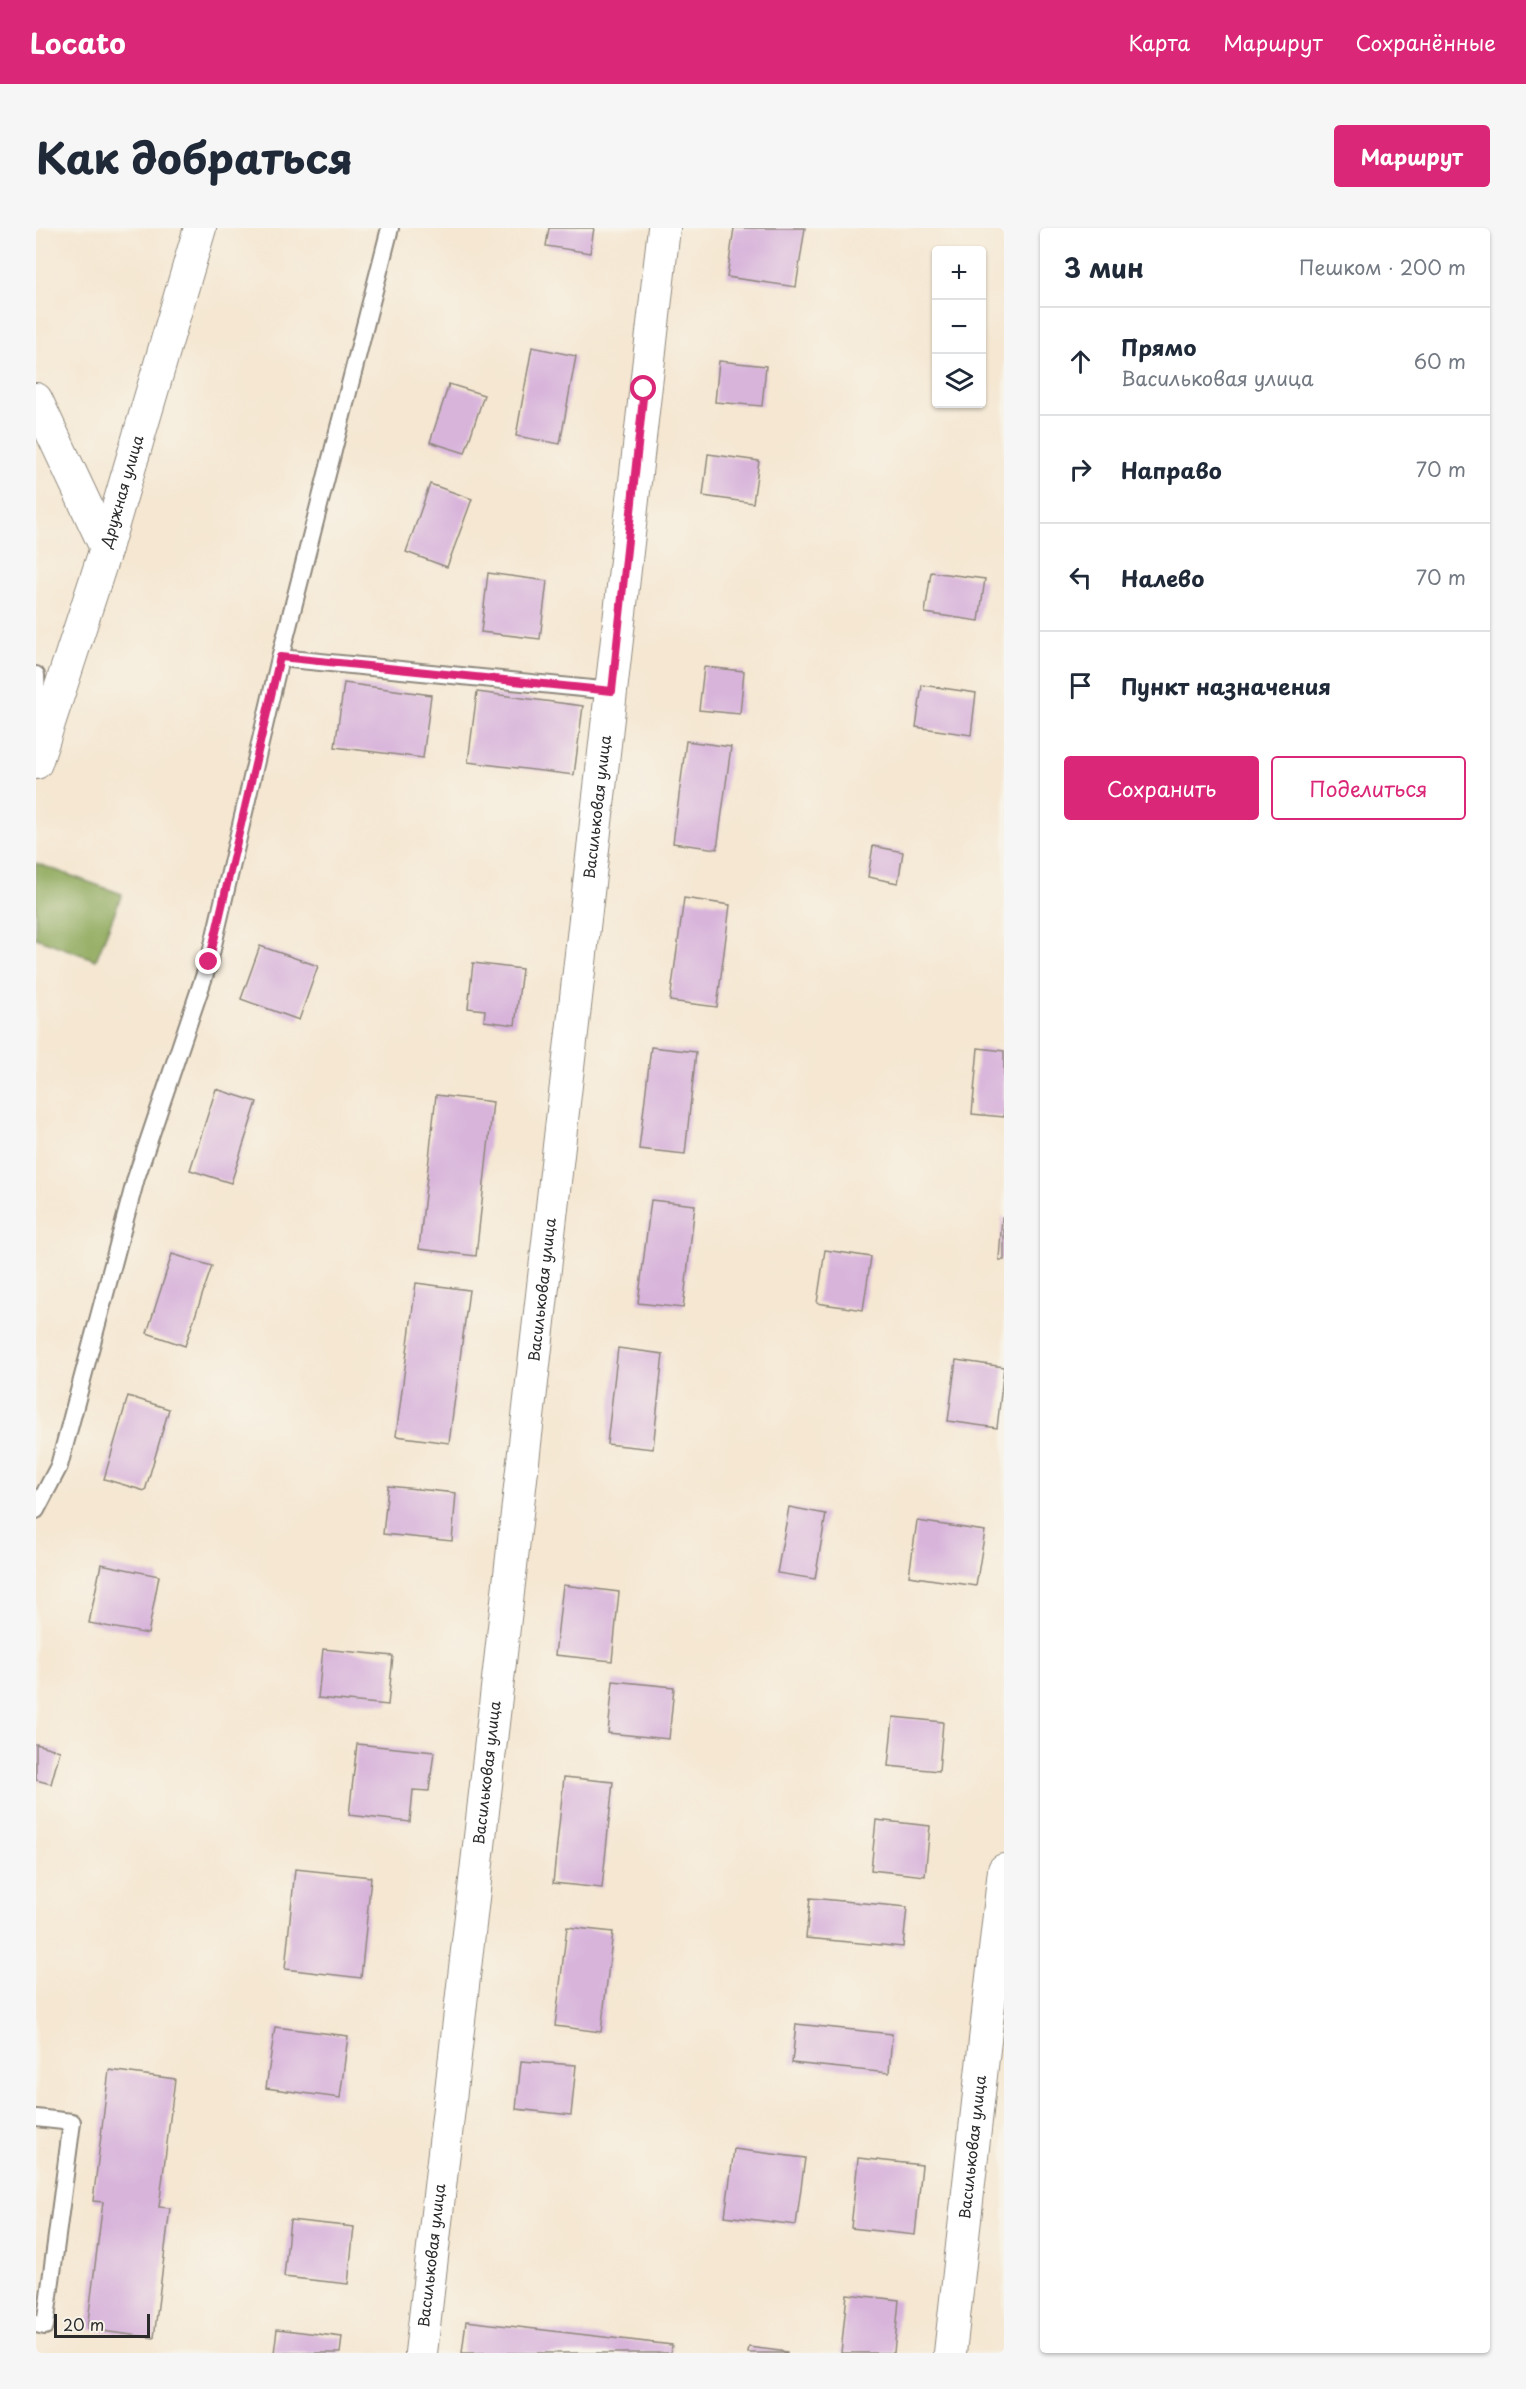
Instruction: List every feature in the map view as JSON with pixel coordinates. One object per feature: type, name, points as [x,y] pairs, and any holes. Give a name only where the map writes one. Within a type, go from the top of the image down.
[{"type":"street","name":"Дружная улица","points":[[37,756],[106,548],[200,228]]},
{"type":"street","name":"Васильковая улица","points":[[421,2353],[664,228]]},
{"type":"street","points":[[36,399],[106,548]]},
{"type":"street","name":"Васильковая улица","points":[[950,2353],[1004,1870]]},
{"type":"lane","points":[[36,1510],[59,1466],[136,1178],[209,962],[280,657],[390,228]]},
{"type":"lane","points":[[280,657],[612,691]]},
{"type":"lane","points":[[36,675],[37,756]]},
{"type":"lane","points":[[36,2118],[72,2122],[45,2326],[36,2325]]},
{"type":"green space","points":[[36,863],[122,894],[96,960],[36,938]]},
{"type":"building","points":[[549,228],[594,228],[590,253],[546,246]]},
{"type":"building","points":[[734,228],[805,228],[796,287],[727,277]]},
{"type":"building","points":[[532,347],[576,356],[560,444],[516,436]]},
{"type":"building","points":[[719,361],[766,366],[762,406],[715,402]]},
{"type":"building","points":[[449,384],[484,395],[465,453],[430,442]]},
{"type":"building","points":[[708,454],[759,461],[753,503],[703,496]]},
{"type":"building","points":[[430,484],[472,499],[447,567],[406,552]]},
{"type":"building","points":[[931,572],[985,579],[979,621],[925,613]]},
{"type":"building","points":[[488,573],[547,581],[540,639],[481,632]]},
{"type":"building","points":[[704,667],[744,671],[740,714],[699,710]]},
{"type":"building","points":[[344,683],[431,695],[423,758],[335,747]]},
{"type":"building","points":[[922,685],[976,693],[971,735],[916,727]]},
{"type":"building","points":[[477,692],[583,706],[574,775],[468,762]]},
{"type":"building","points":[[686,741],[731,747],[717,849],[673,843]]},
{"type":"building","points":[[873,846],[903,852],[898,883],[868,877]]},
{"type":"building","points":[[684,898],[730,905],[717,1007],[670,1001]]},
{"type":"building","points":[[260,946],[318,966],[299,1020],[241,999]]},
{"type":"building","points":[[473,963],[522,969],[515,1025],[484,1021],[485,1010],[468,1008]]},
{"type":"building","points":[[651,1047],[696,1052],[685,1154],[639,1149]]},
{"type":"building","points":[[978,1048],[1004,1051],[1004,1117],[972,1114]]},
{"type":"building","points":[[216,1089],[257,1102],[231,1183],[190,1170]]},
{"type":"building","points":[[436,1095],[493,1102],[476,1256],[419,1249]]},
{"type":"building","points":[[651,1200],[695,1205],[683,1308],[638,1303]]},
{"type":"building","points":[[1002,1217],[1004,1217],[1004,1260],[999,1260]]},
{"type":"building","points":[[825,1250],[871,1257],[863,1310],[817,1303]]},
{"type":"building","points":[[172,1254],[212,1266],[185,1346],[147,1333]]},
{"type":"building","points":[[416,1283],[469,1290],[449,1443],[396,1436]]},
{"type":"building","points":[[618,1348],[663,1354],[653,1449],[607,1444]]},
{"type":"building","points":[[956,1360],[1004,1367],[997,1428],[948,1421]]},
{"type":"building","points":[[128,1396],[169,1409],[145,1491],[104,1479]]},
{"type":"building","points":[[388,1486],[456,1493],[452,1541],[383,1534]]},
{"type":"building","points":[[789,1507],[826,1514],[815,1579],[777,1573]]},
{"type":"building","points":[[917,1521],[985,1531],[976,1586],[909,1576]]},
{"type":"building","points":[[101,1564],[159,1576],[148,1634],[89,1623]]},
{"type":"building","points":[[563,1585],[619,1592],[612,1661],[555,1655]]},
{"type":"building","points":[[323,1649],[393,1656],[388,1705],[318,1698]]},
{"type":"building","points":[[613,1681],[674,1687],[669,1739],[608,1733]]},
{"type":"building","points":[[893,1717],[943,1722],[939,1771],[888,1766]]},
{"type":"building","points":[[36,1744],[60,1751],[51,1784],[36,1780]]},
{"type":"building","points":[[357,1744],[434,1752],[429,1791],[413,1790],[410,1822],[349,1815]]},
{"type":"building","points":[[564,1777],[613,1782],[602,1888],[553,1883]]},
{"type":"building","points":[[876,1820],[930,1826],[925,1876],[871,1870]]},
{"type":"building","points":[[295,1869],[371,1877],[361,1978],[285,1969]]},
{"type":"building","points":[[810,1898],[907,1907],[903,1947],[806,1938]]},
{"type":"building","points":[[567,1927],[613,1932],[601,2032],[555,2026]]},
{"type":"building","points":[[796,2024],[892,2034],[889,2073],[792,2063]]},
{"type":"building","points":[[275,2027],[348,2036],[340,2098],[266,2088]]},
{"type":"building","points":[[521,2061],[576,2065],[571,2115],[516,2109]]},
{"type":"building","points":[[109,2070],[175,2079],[159,2207],[170,2208],[154,2338],[87,2329],[103,2202],[93,2201]]},
{"type":"building","points":[[734,2149],[805,2158],[796,2225],[725,2216]]},
{"type":"building","points":[[858,2158],[922,2165],[915,2235],[851,2228]]},
{"type":"building","points":[[290,2220],[354,2227],[348,2284],[284,2277]]},
{"type":"building","points":[[847,2294],[899,2300],[894,2353],[841,2353]]},
{"type":"building","points":[[466,2321],[672,2345],[671,2353],[462,2353]]},
{"type":"building","points":[[277,2329],[342,2337],[340,2353],[274,2353]]},
{"type":"building","points":[[749,2347],[787,2352],[787,2353],[748,2353]]},
{"type":"route","points":[[209,962],[280,657],[612,691],[644,389]]}]
